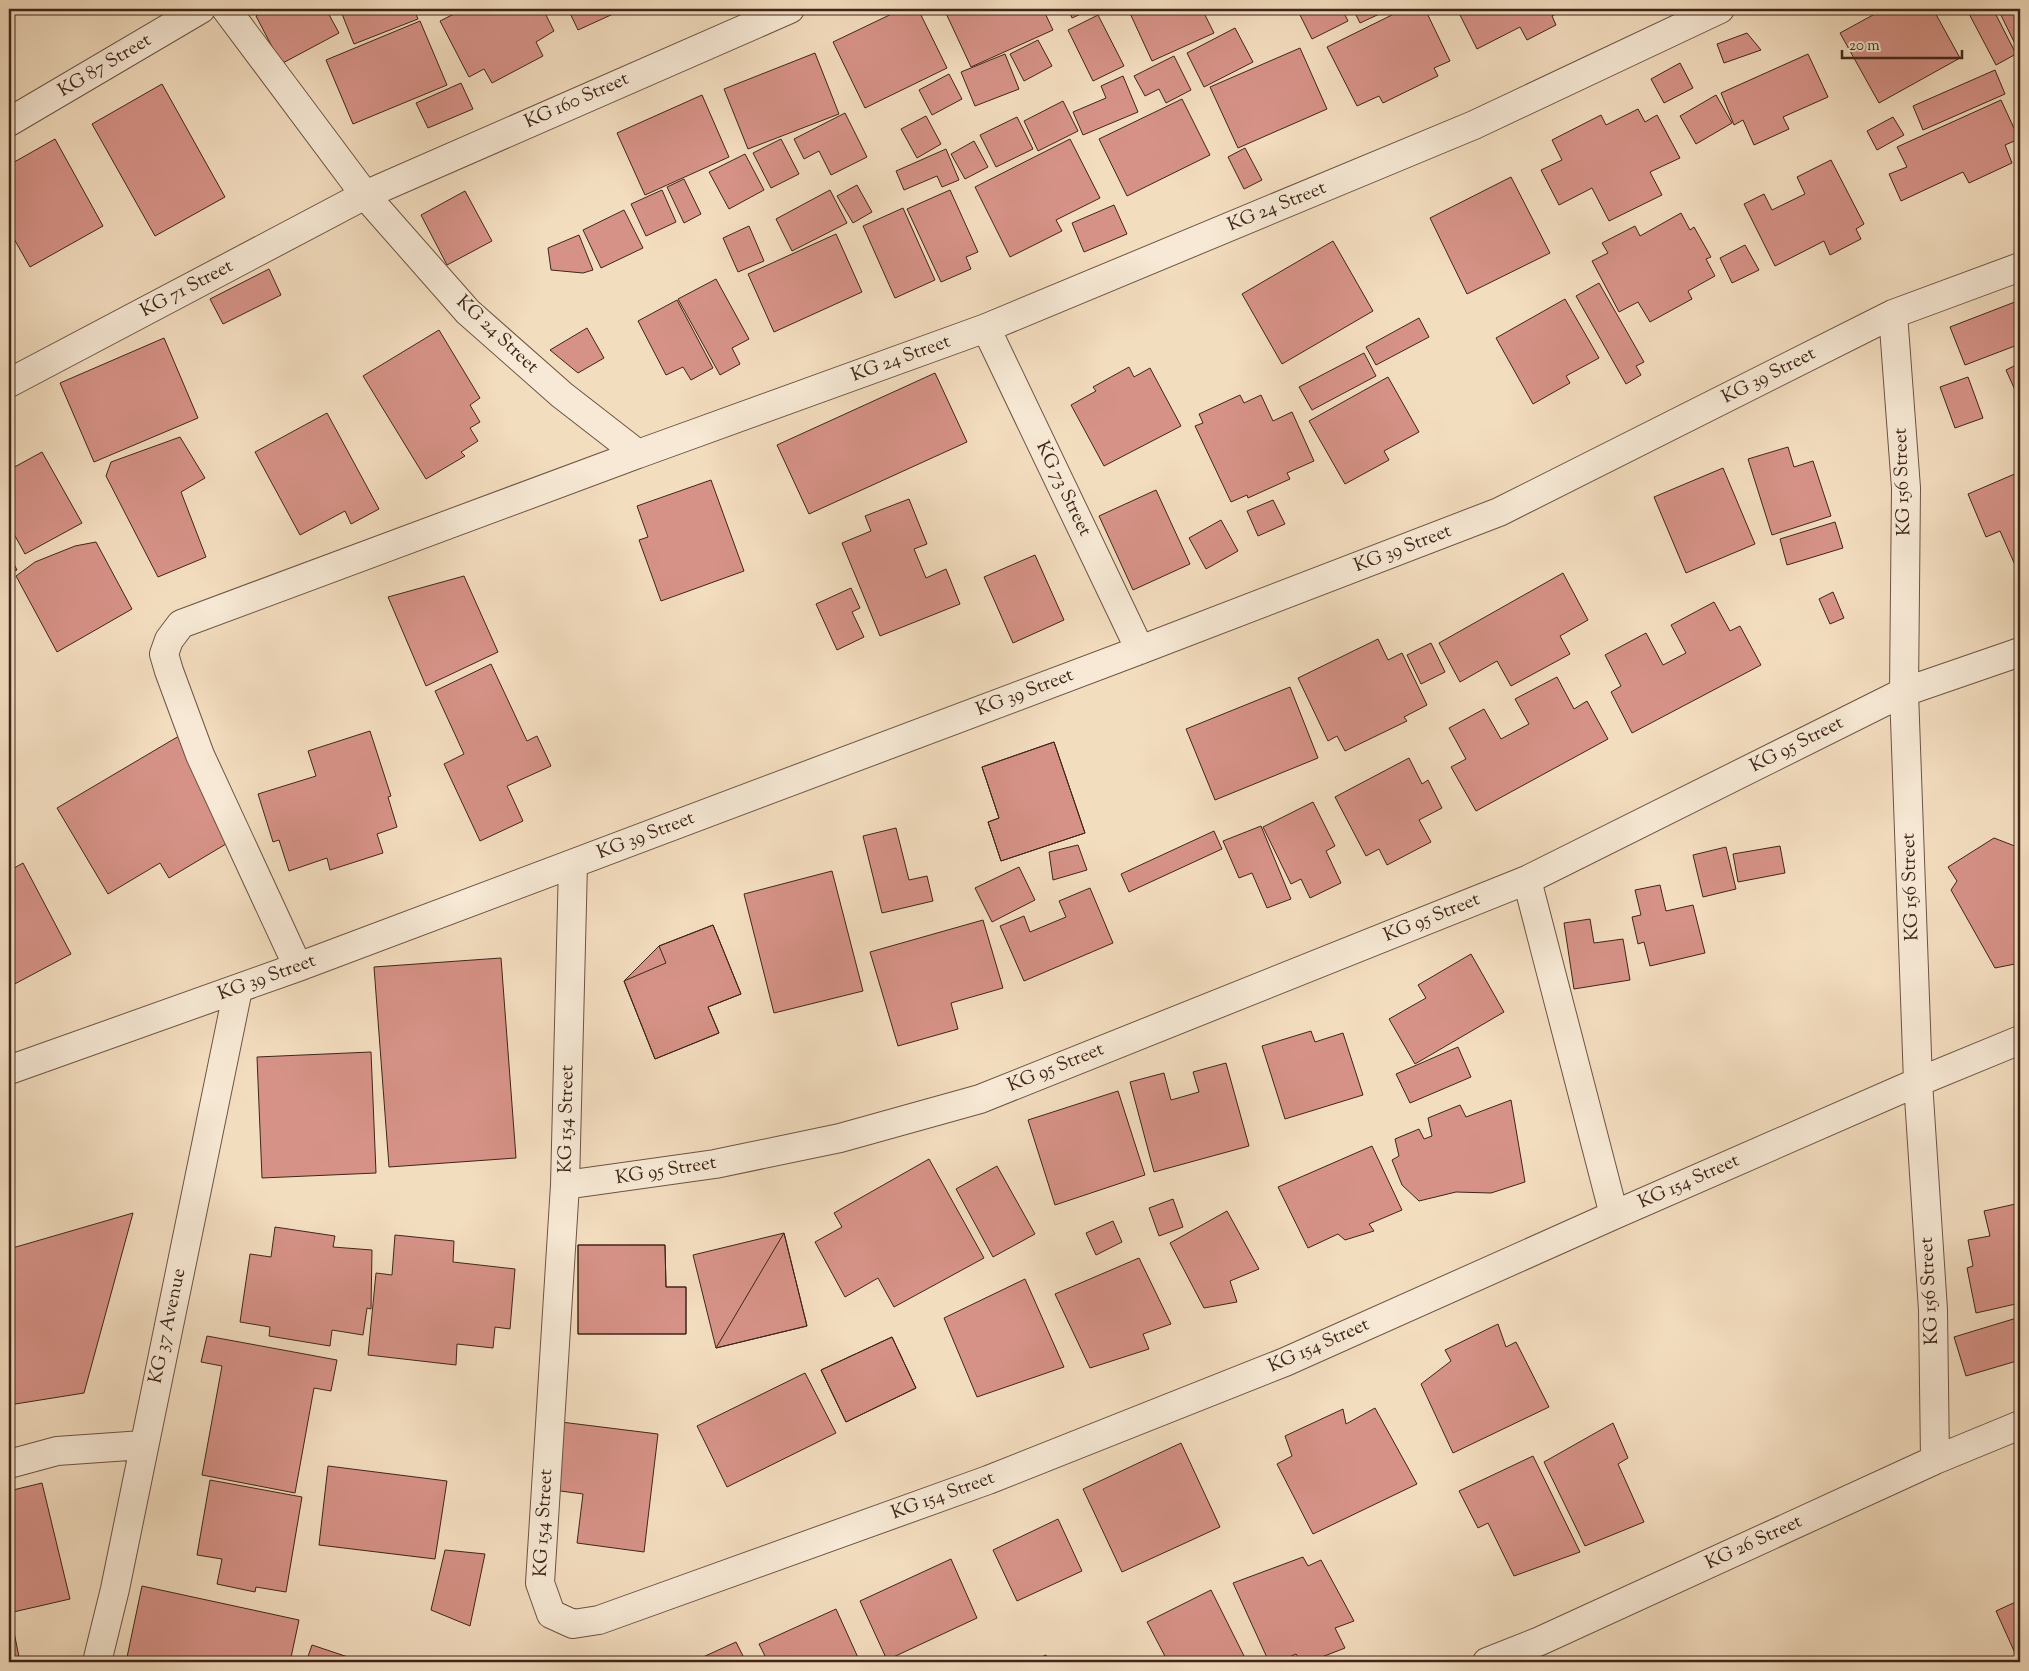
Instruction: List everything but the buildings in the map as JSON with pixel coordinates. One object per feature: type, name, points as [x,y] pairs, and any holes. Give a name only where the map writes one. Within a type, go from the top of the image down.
[{"type":"street","name":"KG 87 Street","points":[[9,122],[201,9]]},
{"type":"street","name":"KG 24 Street","points":[[226,9],[365,194],[468,312],[562,395],[638,454],[986,328],[1474,125],[1720,9]]},
{"type":"street","name":"KG 160 Street","points":[[365,194],[790,9]]},
{"type":"street","name":"KG 71 Street","points":[[9,383],[365,194]]},
{"type":"street","name":"KG 39 Street","points":[[9,1070],[298,967],[1140,650],[1499,512],[1893,314],[2020,267]]},
{"type":"street","name":"KG 156 Street","points":[[1893,314],[1906,488],[1904,692],[1918,1082],[1932,1310],[1935,1460]]},
{"type":"street","name":"KG 73 Street","points":[[986,328],[1140,650]]},
{"type":"street","points":[[298,967],[200,755],[164,654],[169,640],[181,624],[638,454]]},
{"type":"street","name":"KG 95 Street","points":[[565,1185],[714,1164],[840,1138],[980,1099],[1527,880],[1904,692],[2020,652]]},
{"type":"street","name":"KG 154 Street","points":[[573,864],[565,1185],[540,1583],[551,1614],[573,1624],[599,1620],[988,1480],[1285,1362],[1614,1215],[1918,1082],[2020,1040]]},
{"type":"street","points":[[1527,880],[1614,1215]]},
{"type":"street","name":"KG 37 Avenue","points":[[97,1662],[115,1589],[238,989]]},
{"type":"street","name":"KG 26 Street","points":[[1487,1662],[1540,1641],[1935,1460],[2020,1425]]},
{"type":"street","points":[[9,1464],[57,1451],[143,1445]]}]
